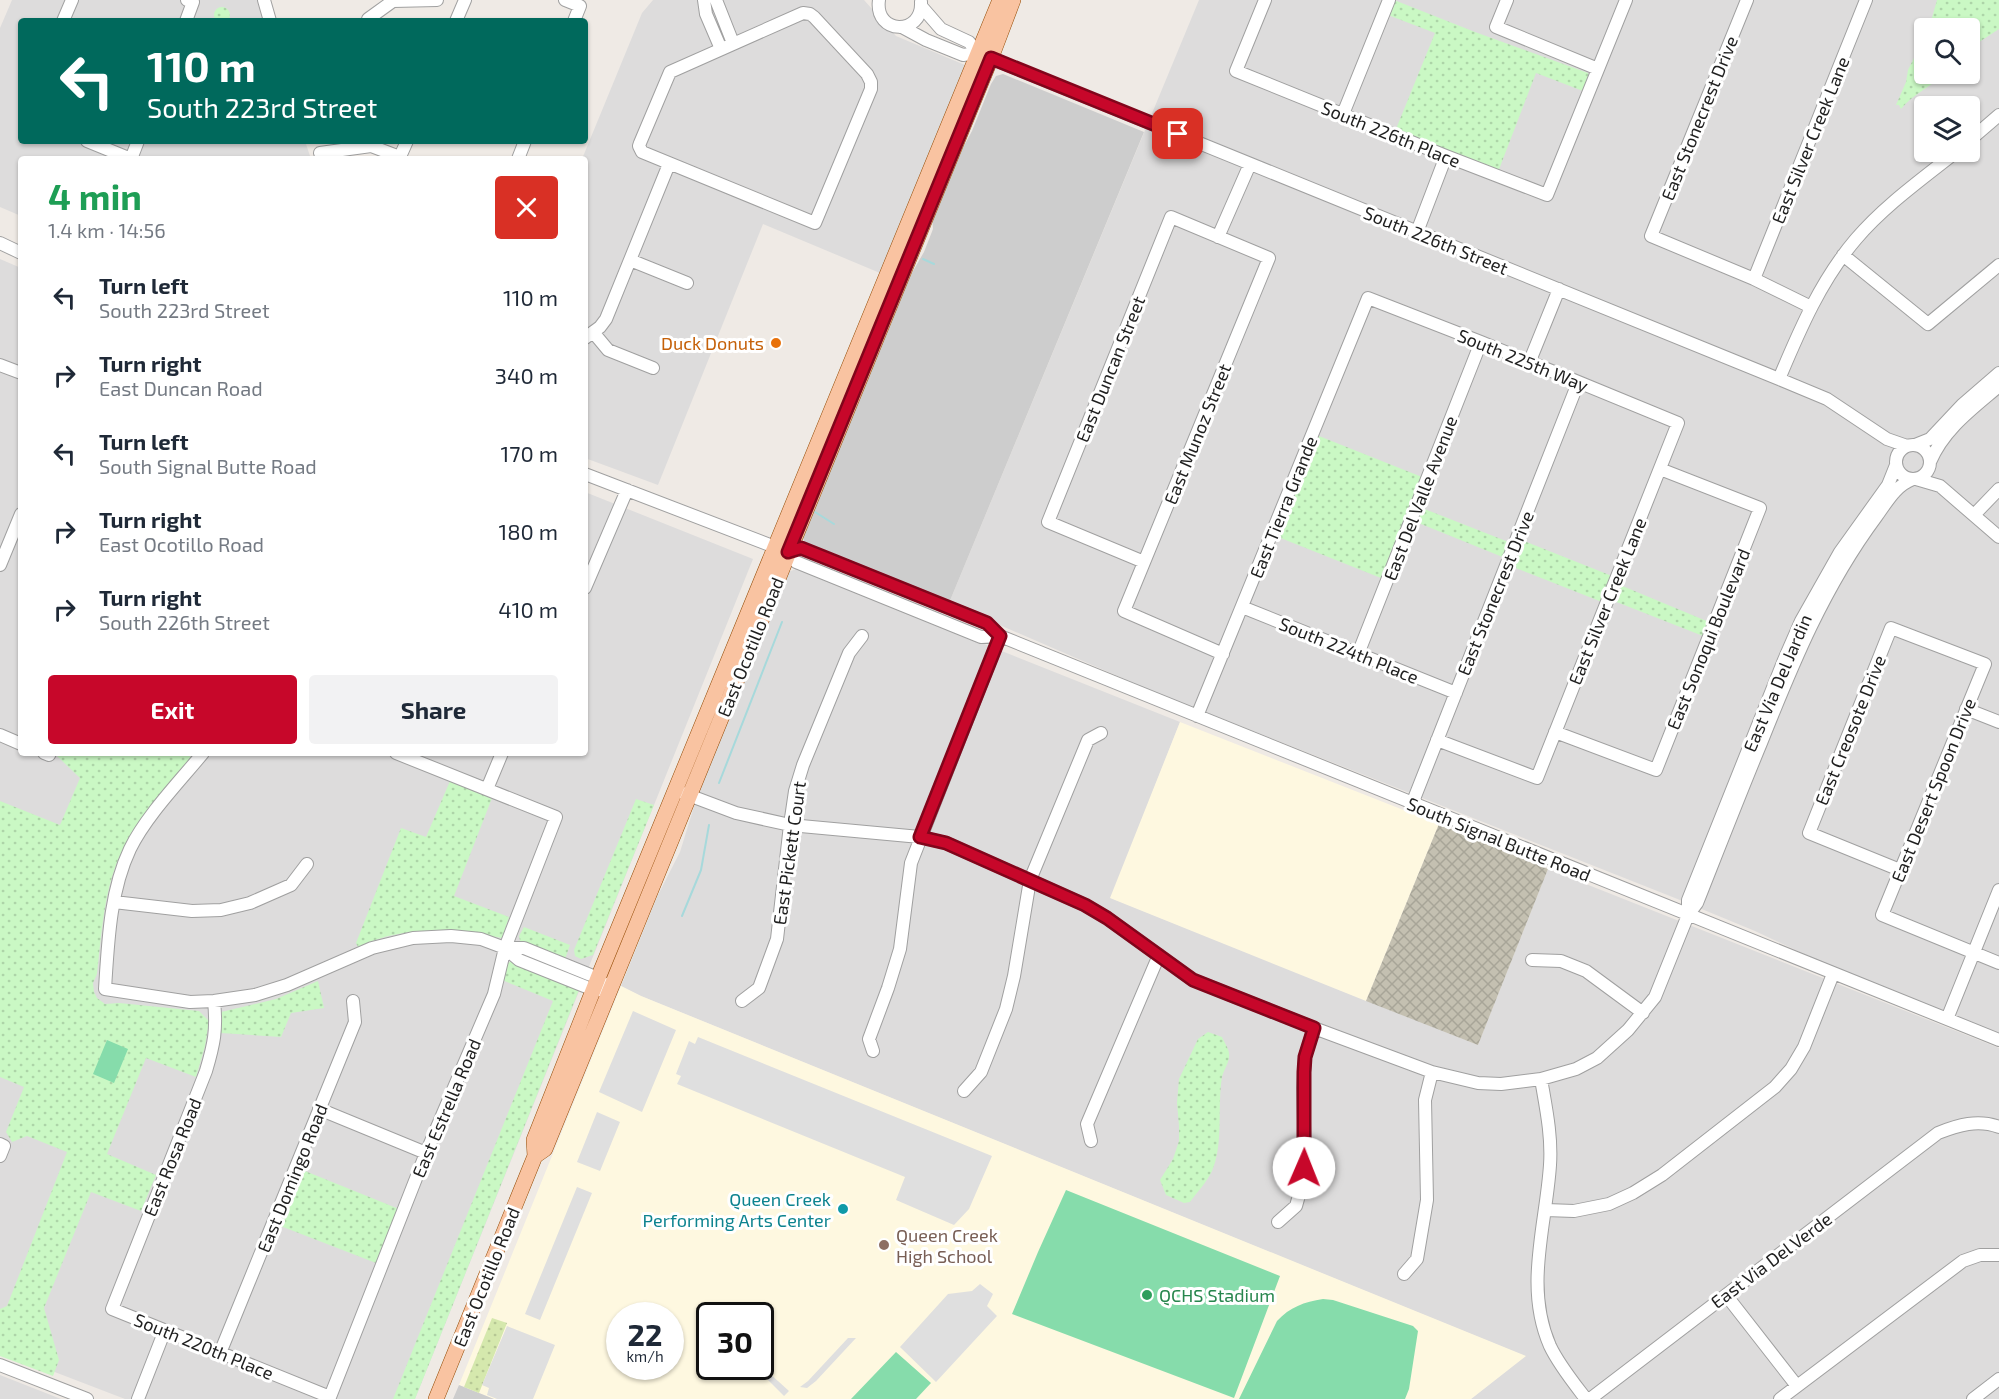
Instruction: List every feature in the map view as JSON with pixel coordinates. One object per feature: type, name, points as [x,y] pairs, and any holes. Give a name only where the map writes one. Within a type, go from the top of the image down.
[{"type":"main road","name":"East Ocotillo Road","points":[[985,56],[1000,0]]},
{"type":"main road","name":"East Ocotillo Road","points":[[535,1156],[545,1149],[610,990],[683,792],[781,549],[985,56],[1013,0]]},
{"type":"main road","name":"East Ocotillo Road","points":[[436,1399],[535,1156],[534,1140],[596,984],[683,792]]},
{"type":"street","points":[[64,18],[72,0]]},
{"type":"street","points":[[264,0],[269,18]]},
{"type":"street","points":[[369,18],[393,1],[437,0]]},
{"type":"street","points":[[457,18],[465,0]]},
{"type":"street","points":[[565,0],[580,6],[575,18]]},
{"type":"street","points":[[704,0],[706,14],[721,49]]},
{"type":"street","points":[[716,0],[734,43]]},
{"type":"street","name":"South 226th Place","points":[[1265,0],[1236,70],[1547,195],[1598,69]]},
{"type":"street","points":[[1342,114],[1389,0]]},
{"type":"street","points":[[1507,0],[1496,27],[1598,69],[1626,0]]},
{"type":"street","name":"East Stonecrest Drive","points":[[1746,0],[1651,236],[1754,279]]},
{"type":"street","name":"East Silver Creek Lane","points":[[1754,279],[1866,0]]},
{"type":"street","points":[[187,18],[190,1]]},
{"type":"street","points":[[877,2],[881,17],[885,22],[896,27],[902,27],[915,20],[921,3]]},
{"type":"street","points":[[921,3],[941,29],[969,42],[985,56]]},
{"type":"street","points":[[807,13],[814,17],[870,78],[871,88],[815,224],[645,154],[640,149],[640,143],[668,74],[721,49],[797,15],[807,13]]},
{"type":"street","points":[[902,27],[926,40],[963,55],[985,56]]},
{"type":"street","name":"South 226th Street","points":[[985,56],[1827,399],[1887,439],[1911,446]]},
{"type":"street","points":[[1980,131],[1999,115]]},
{"type":"street","points":[[94,144],[124,156]]},
{"type":"street","points":[[321,156],[371,146],[395,156]]},
{"type":"street","points":[[1417,232],[1446,156]]},
{"type":"street","points":[[1779,379],[1811,307],[1823,284],[1843,255],[1875,219],[1944,162]]},
{"type":"street","points":[[653,368],[608,350],[589,335],[606,319],[669,164]]},
{"type":"street","points":[[1218,237],[1250,164]]},
{"type":"street","name":"East Duncan Street","points":[[1144,562],[1048,522],[1172,217],[1218,237]]},
{"type":"street","name":"East Munoz Street","points":[[1218,237],[1269,258],[1124,611],[1222,654]]},
{"type":"street","points":[[0,243],[18,252]]},
{"type":"street","points":[[1843,255],[1928,324],[1999,265]]},
{"type":"street","points":[[630,260],[687,283]]},
{"type":"street","points":[[1754,279],[1811,307]]},
{"type":"street","points":[[1529,363],[1559,289]]},
{"type":"street","name":"South 225th Way","points":[[1368,298],[1678,423]]},
{"type":"street","name":"East Tierra Grande","points":[[1197,716],[1368,298]]},
{"type":"street","name":"East Del Valle Avenue","points":[[1358,654],[1481,342]]},
{"type":"street","points":[[0,365],[18,372]]},
{"type":"street","points":[[1896,462],[1900,451],[1930,439],[1962,405],[1999,373]]},
{"type":"street","name":"East Stonecrest Drive","points":[[1412,804],[1578,382]]},
{"type":"street","points":[[1914,479],[1926,474],[1938,446],[1948,432],[1999,386]]},
{"type":"street","name":"East Silver Creek Lane","points":[[1437,740],[1537,778],[1678,423]]},
{"type":"street","points":[[1887,439],[1900,474],[1940,486],[1999,537]]},
{"type":"street","points":[[1911,446],[1924,449],[1928,453],[1940,486]]},
{"type":"street","name":"East Via Del Jardin","points":[[1688,915],[1688,900],[1801,621],[1840,552],[1893,477],[1896,462]]},
{"type":"street","name":"East Sonoqui Boulevard","points":[[1555,732],[1656,770],[1760,508],[1660,469]]},
{"type":"street","name":"South Signal Butte Road","points":[[588,475],[781,549],[796,562],[981,637],[1000,636],[1999,1040]]},
{"type":"street","name":"East Via Del Jardin","points":[[683,792],[736,813],[790,825],[920,837],[946,843],[1085,905],[1193,980],[1314,1028],[1432,1072],[1460,1080],[1489,1084],[1519,1083],[1541,1079],[1576,1069],[1597,1058],[1643,1013],[1655,997],[1815,615],[1851,552],[1888,500],[1901,485],[1914,479]]},
{"type":"street","points":[[1974,515],[1999,489]]},
{"type":"street","points":[[588,581],[627,490]]},
{"type":"street","points":[[0,565],[18,521]]},
{"type":"street","name":"South 224th Place","points":[[1242,607],[1456,693]]},
{"type":"street","name":"East Desert Spoon Drive","points":[[1891,628],[1984,664],[1882,915],[1974,953]]},
{"type":"street","name":"East Creosote Drive","points":[[1891,628],[1809,833],[1900,870]]},
{"type":"street","name":"East Pickett Court","points":[[742,1001],[759,988],[777,939],[795,791],[803,765],[849,653],[862,636]]},
{"type":"street","points":[[873,1051],[869,1039],[900,949],[911,863],[1000,636]]},
{"type":"street","points":[[1966,709],[1999,722]]},
{"type":"street","points":[[963,1091],[981,1072],[1006,1009],[1014,976],[1030,880],[1088,740],[1101,733]]},
{"type":"street","points":[[0,735],[18,743]]},
{"type":"street","points":[[201,756],[144,826],[131,848],[114,902],[105,989],[190,1002],[255,995],[287,985],[372,948],[413,938],[451,936],[481,939],[506,948],[524,948],[610,990]]},
{"type":"street","points":[[404,756],[487,789],[501,756]]},
{"type":"street","name":"East Estrella Road","points":[[330,1397],[426,1153],[494,994],[506,948],[556,817],[487,789]]},
{"type":"street","points":[[114,902],[192,911],[220,910],[250,903],[291,885],[308,864]]},
{"type":"street","points":[[1947,1019],[1999,891]]},
{"type":"street","points":[[1974,953],[1999,963]]},
{"type":"street","points":[[1091,1141],[1088,1124],[1159,955]]},
{"type":"street","points":[[1532,960],[1560,961],[1586,971],[1643,1013]]},
{"type":"street","points":[[1546,1210],[1574,1211],[1609,1204],[1633,1193],[1662,1175],[1775,1087],[1791,1069],[1804,1047],[1833,974]]},
{"type":"street","name":"East Rosa Road","points":[[112,1309],[206,1071],[214,1043],[216,1023],[214,1001]]},
{"type":"street","name":"East Domingo Road","points":[[220,1353],[355,1022],[353,1001]]},
{"type":"street","points":[[1278,1222],[1296,1206],[1303,1181],[1304,1067],[1314,1028]]},
{"type":"street","points":[[1404,1274],[1417,1259],[1427,1200],[1425,1100],[1432,1072]]},
{"type":"street","points":[[1541,1079],[1549,1122],[1550,1163],[1536,1290],[1550,1346],[1560,1364],[1588,1399]]},
{"type":"street","points":[[319,1109],[426,1153]]},
{"type":"street","name":"East Via Del Verde","points":[[1588,1399],[1938,1133],[1956,1126],[1976,1123],[1999,1127]]},
{"type":"street","points":[[1780,1399],[1948,1270],[1980,1255],[1999,1255]]},
{"type":"street","points":[[1725,1295],[1797,1386]]},
{"type":"street","name":"South 220th Place","points":[[112,1309],[330,1397]]},
{"type":"street","points":[[138,1399],[165,1330]]},
{"type":"street","points":[[0,1365],[87,1399]]},
{"type":"street","points":[[1973,1399],[1999,1379]]},
{"type":"shaded area","points":[[12,0],[257,0],[263,18],[18,18],[18,144],[306,144],[310,156],[18,156],[18,215],[0,207],[0,28]]},
{"type":"shaded area","points":[[653,0],[864,0],[896,36],[965,65],[880,273],[763,224],[658,485],[588,459],[588,156],[583,156],[642,13]]},
{"type":"shaded area","points":[[1199,0],[1999,0],[1999,1034],[1840,971],[1755,931],[1675,898],[1152,691],[949,603]]},
{"type":"shaded area","points":[[1003,74],[1144,132],[949,603],[806,545],[803,538],[902,290],[924,252],[933,229],[932,217],[952,168],[972,131],[991,84],[996,76]]},
{"type":"shaded area","points":[[0,259],[18,267],[18,756],[588,756],[588,493],[753,559],[415,1399],[125,1399],[0,1351]]},
{"type":"shaded area","points":[[796,569],[1180,722],[1111,898],[1478,1045],[1548,869],[1999,1048],[1999,1399],[1471,1399],[1525,1356],[621,986],[657,897],[680,852],[704,774],[788,572]]},
{"type":"shaded area","points":[[1180,722],[1439,824],[1366,1001],[1110,898]]},
{"type":"shaded area","points":[[1439,824],[1548,869],[1478,1045],[1366,1001]]},
{"type":"shaded area","name":"Queen Creek High School","points":[[621,986],[1526,1356],[1471,1399],[494,1399],[459,1385]]},
{"type":"shaded area","points":[[633,1011],[676,1030],[642,1112],[599,1092]]},
{"type":"shaded area","points":[[698,1037],[992,1156],[969,1209],[954,1225],[896,1200],[905,1177],[677,1084],[681,1076],[676,1074],[689,1041],[695,1044]]},
{"type":"shaded area","points":[[597,1112],[620,1122],[600,1171],[577,1162]]},
{"type":"shaded area","points":[[577,1187],[592,1193],[540,1320],[525,1314]]},
{"type":"shaded area","points":[[980,1284],[993,1294],[987,1306],[997,1316],[936,1382],[900,1347],[948,1294],[972,1291]]},
{"type":"shaded area","points":[[507,1326],[555,1345],[533,1399],[497,1399],[487,1395],[489,1388],[482,1385]]},
{"type":"shaded area","points":[[848,1338],[856,1338],[816,1381],[807,1388],[800,1387],[808,1381]]},
{"type":"shaded area","points":[[0,1375],[61,1399],[0,1399]]},
{"type":"shaded area","points":[[774,1377],[789,1391],[784,1396],[768,1380],[774,1380]]},
{"type":"shaded area","points":[[459,1385],[494,1399],[453,1399]]},
{"type":"green space","points":[[1394,0],[1588,73],[1589,77],[1583,91],[1536,73],[1498,172],[1396,129],[1435,33],[1388,15]]},
{"type":"green space","points":[[1937,0],[1999,0],[1999,29],[1980,41],[1980,18],[1932,18]]},
{"type":"green space","points":[[222,7],[229,12],[229,18],[215,18],[214,15]]},
{"type":"green space","points":[[1914,58],[1914,84],[1932,84],[1914,96],[1901,109],[1899,105],[1896,105],[1906,82],[1908,70]]},
{"type":"green space","points":[[1319,436],[1422,477],[1381,578],[1278,537]]},
{"type":"green space","points":[[1422,508],[1511,543],[1505,558],[1416,522]]},
{"type":"green space","points":[[1524,541],[1612,576],[1602,602],[1513,567]]},
{"type":"green space","points":[[1620,585],[1709,622],[1703,636],[1614,601]]},
{"type":"green space","points":[[57,756],[190,756],[192,758],[139,823],[117,862],[108,893],[97,974],[93,983],[97,998],[105,1004],[119,1003],[199,1011],[209,1021],[196,1077],[146,1058],[107,1154],[156,1175],[141,1211],[91,1192],[44,1308],[59,1360],[53,1376],[0,1356],[0,1309],[7,1306],[67,1152],[27,1136],[12,1142],[6,1132],[24,1087],[0,1077],[0,801],[60,825],[80,778]]},
{"type":"green space","points":[[450,781],[492,798],[454,896],[509,917],[502,938],[447,931],[411,932],[375,940],[358,947],[356,943],[401,828],[426,837]]},
{"type":"green space","points":[[636,799],[654,805],[593,955],[581,959],[575,956],[574,950]]},
{"type":"green space","points":[[524,927],[570,945],[564,962],[521,945],[519,936]]},
{"type":"green space","points":[[513,961],[579,990],[415,1399],[393,1399],[553,1001],[502,980],[507,963]]},
{"type":"green space","points":[[318,981],[324,1008],[291,1013],[281,1037],[221,1033],[221,1012],[276,999]]},
{"type":"green space","points":[[1208,1032],[1222,1037],[1229,1054],[1222,1077],[1218,1149],[1212,1171],[1207,1179],[1190,1202],[1184,1203],[1166,1195],[1160,1180],[1173,1159],[1179,1141],[1177,1103],[1179,1079],[1198,1039]]},
{"type":"green space","points":[[107,1040],[128,1049],[114,1083],[93,1074]]},
{"type":"green space","points":[[300,1169],[399,1209],[376,1263],[278,1225]]},
{"type":"green space","name":"QCHS Stadium","points":[[1066,1190],[1280,1276],[1234,1398],[1012,1314]]},
{"type":"green space","points":[[1323,1299],[1333,1300],[1413,1326],[1418,1331],[1409,1389],[1405,1399],[1239,1399],[1277,1321],[1298,1306]]},
{"type":"green space","points":[[492,1318],[507,1323],[479,1393],[464,1387]]},
{"type":"green space","points":[[896,1352],[931,1383],[916,1399],[851,1399]]},
{"type":"waterway","points":[[923,259],[934,264]]},
{"type":"waterway","points":[[815,512],[834,524]]},
{"type":"waterway","points":[[719,783],[782,622]]},
{"type":"waterway","points":[[682,916],[701,870],[709,825]]},
{"type":"place","name":"Duck Donuts","points":[[776,343]]},
{"type":"place","name":"Queen Creek Performing Arts Center","points":[[843,1209]]},
{"type":"place","name":"Queen Creek High School","points":[[884,1245]]},
{"type":"place","name":"QCHS Stadium","points":[[1147,1295]]},
{"type":"route","points":[[1178,134],[991,58],[788,552],[801,548],[987,623],[1000,636],[920,837],[946,843],[1085,905],[1107,918],[1193,980],[1314,1028],[1305,1057],[1304,1168]]}]
